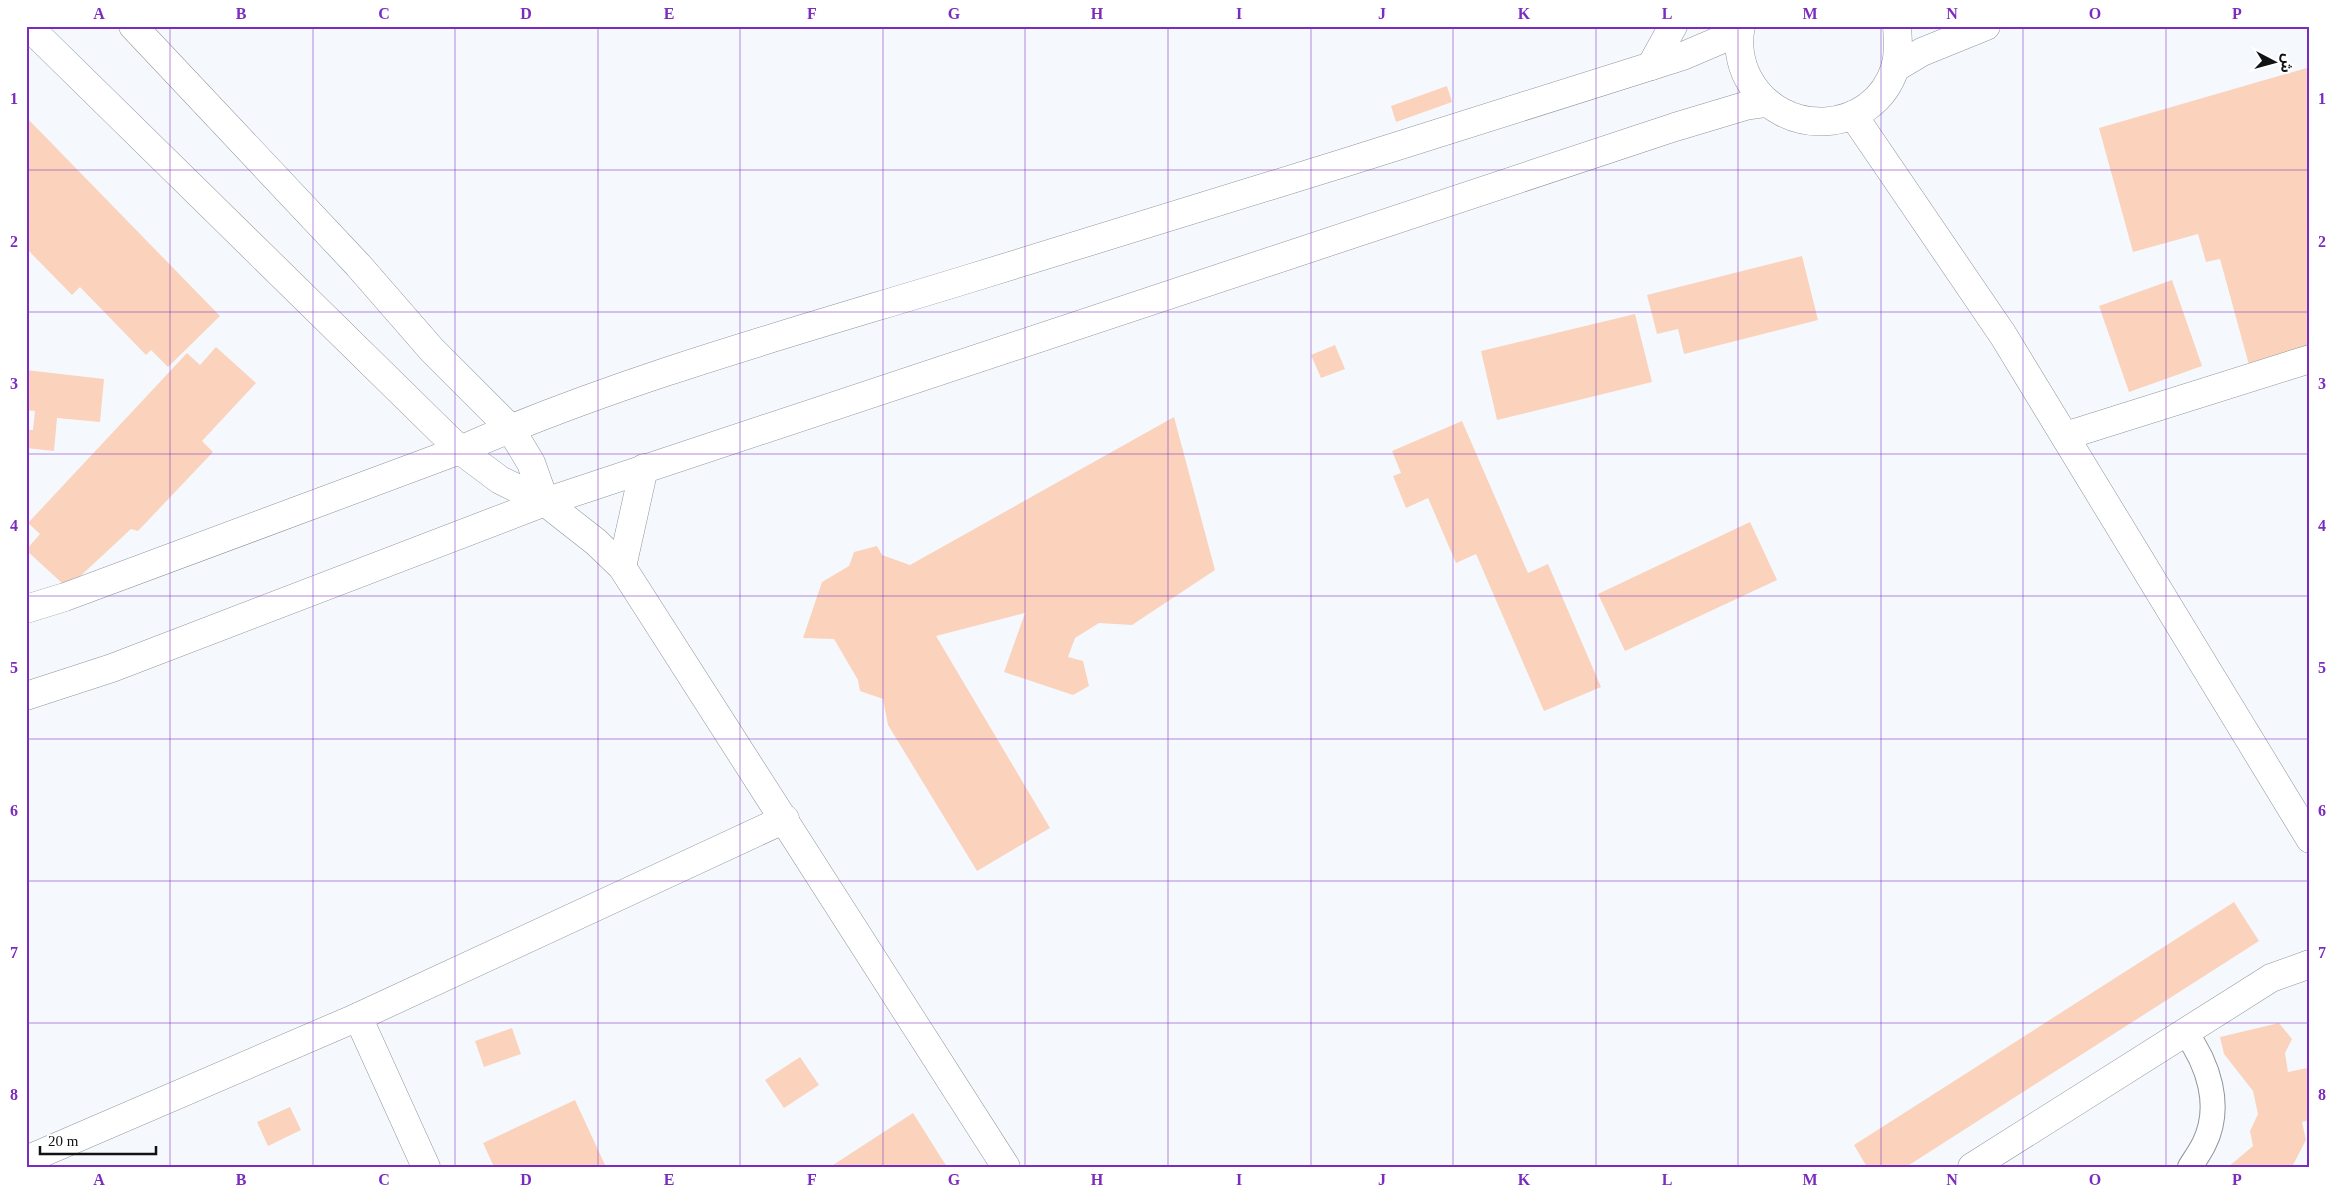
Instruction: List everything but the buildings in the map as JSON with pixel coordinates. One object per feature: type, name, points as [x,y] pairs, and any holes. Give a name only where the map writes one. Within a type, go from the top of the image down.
[{"type":"main road","points":[[28,26],[460,450],[500,480],[544,502],[596,542],[622,568],[786,819],[1006,1167]]},
{"type":"main road","points":[[133,26],[358,265],[432,350],[510,428],[531,463],[544,502]]},
{"type":"main road","points":[[1651,66],[1673,26]]},
{"type":"main road","points":[[1740,29],[1739,52],[1744,70],[1753,88],[1766,103],[1785,115],[1808,122],[1831,122],[1853,115],[1871,103],[1880,93],[1895,68],[1899,46],[1897,26]]},
{"type":"main road","points":[[1895,68],[1922,52],[1986,26]]},
{"type":"main road","points":[[26,608],[65,597],[460,450],[510,428],[689,364],[1298,178],[1651,66],[1708,47],[1740,29]]},
{"type":"main road","points":[[26,696],[112,668],[544,502],[1675,127],[1745,106],[1766,103]]},
{"type":"main road","points":[[1853,115],[2003,335],[2310,839]]},
{"type":"main road","points":[[2065,436],[2310,359]]},
{"type":"main road","points":[[622,568],[644,468]]},
{"type":"main road","points":[[26,1160],[358,1017],[786,819]]},
{"type":"main road","points":[[1972,1167],[2270,978],[2310,964]]},
{"type":"main road","points":[[358,1017],[426,1167]]},
{"type":"lane","points":[[2185,1032],[2204,1064],[2210,1081],[2212,1102],[2211,1123],[2205,1143],[2190,1167]]}]
